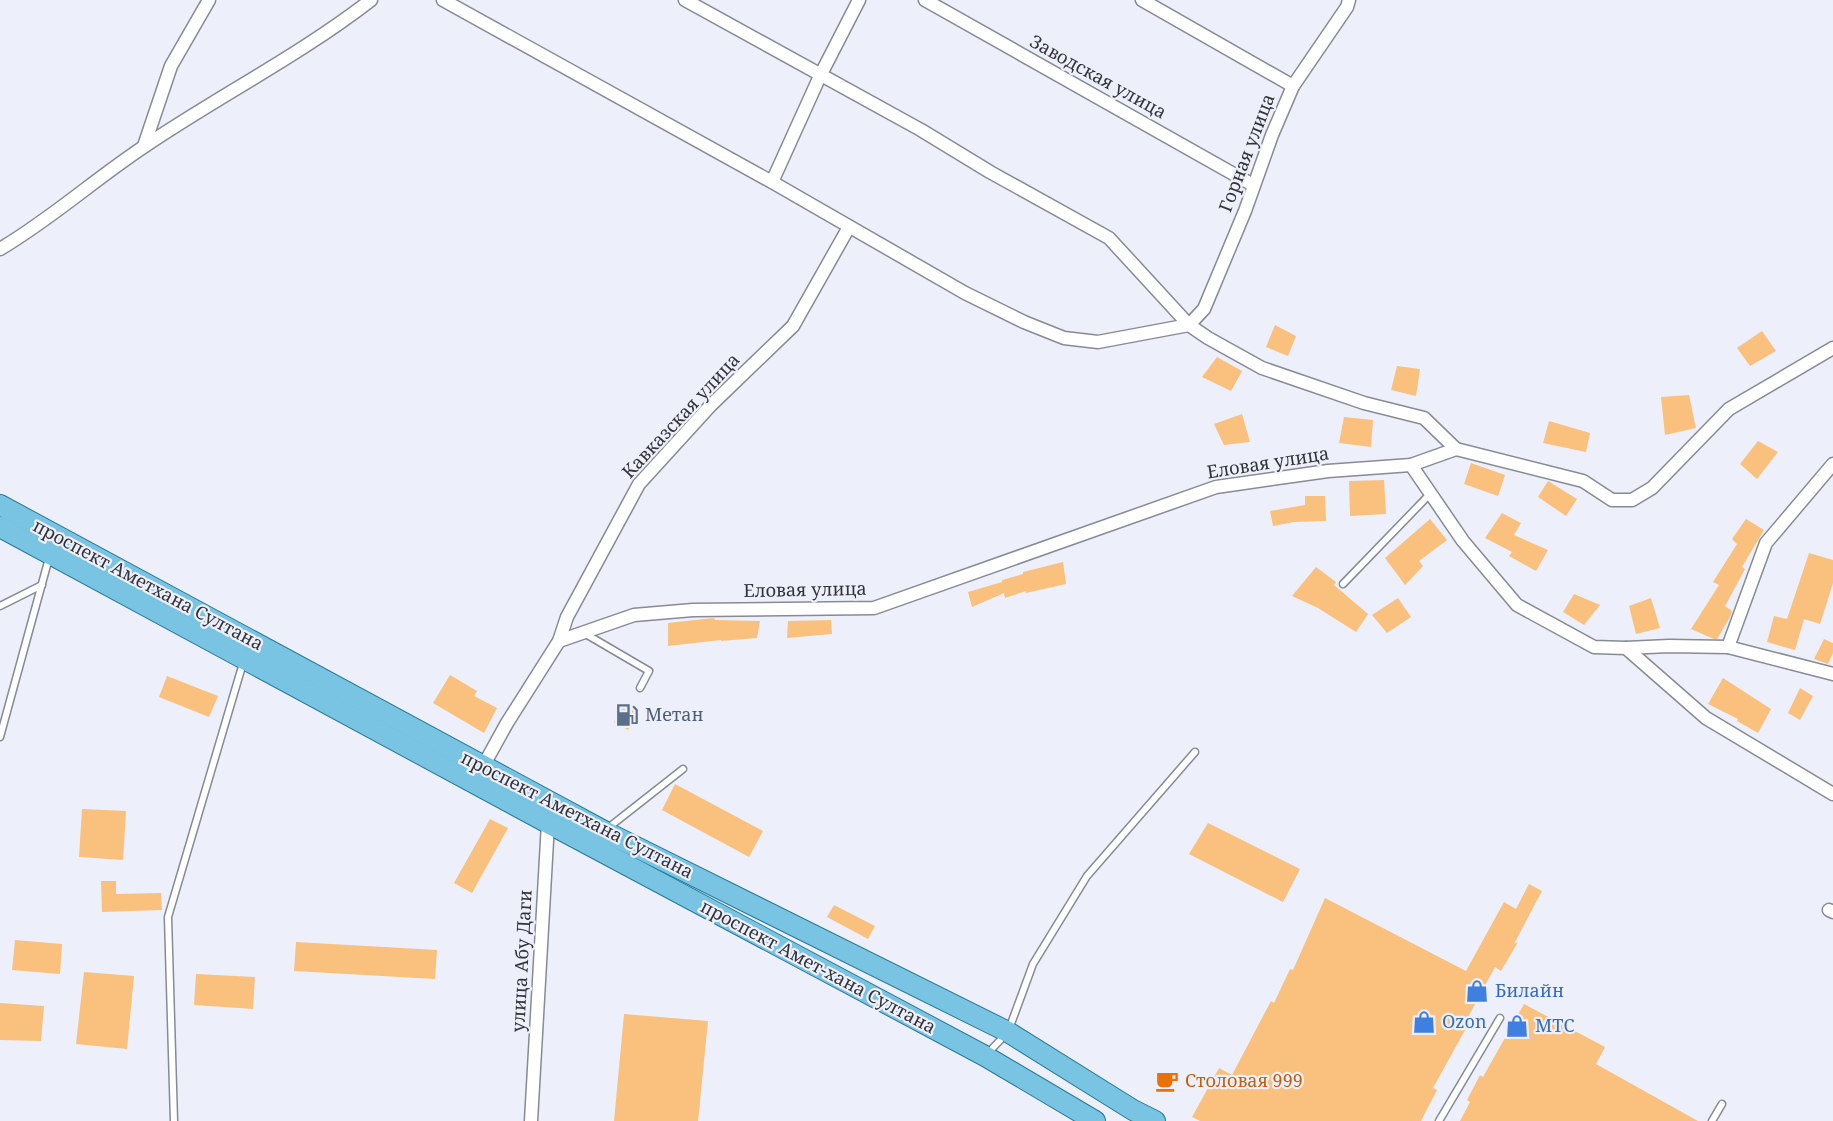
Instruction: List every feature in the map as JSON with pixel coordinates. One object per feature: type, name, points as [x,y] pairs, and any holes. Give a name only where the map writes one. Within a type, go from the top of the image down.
[{"type":"main road","name":"проспект Аметхана Султана","points":[[0,505],[260,646],[479,775],[562,809],[1008,1032],[1131,1113],[1155,1121]]},
{"type":"main road","name":"проспект Амет-хана Султана","points":[[0,527],[245,659],[479,775],[548,823],[985,1056],[1095,1121]]},
{"type":"street","points":[[144,146],[171,66],[209,0]]},
{"type":"street","points":[[0,249],[32,230],[144,146],[338,26],[370,0]]},
{"type":"street","points":[[442,0],[771,182],[965,293],[1024,322],[1064,338],[1098,342],[1189,325]]},
{"type":"street","points":[[685,0],[921,130],[990,172],[1109,238],[1189,325],[1262,368],[1364,403],[1424,417],[1456,449],[1583,481],[1612,500],[1632,500],[1652,488],[1729,409],[1833,348]]},
{"type":"street","points":[[771,182],[820,76],[860,0]]},
{"type":"street","name":"Заводская улица","points":[[925,0],[1253,186]]},
{"type":"street","points":[[1142,0],[1293,86]]},
{"type":"street","name":"Горная улица","points":[[1189,325],[1204,309],[1293,86],[1350,0]]},
{"type":"street","name":"Кавказская улица","points":[[479,775],[507,723],[558,641],[567,617],[639,484],[711,405],[793,326],[849,227]]},
{"type":"street","name":"Еловая улица","points":[[558,641],[634,615],[693,610],[874,608],[1216,487],[1328,471],[1411,465],[1456,449]]},
{"type":"street","points":[[1728,647],[1766,543],[1833,464]]},
{"type":"street","points":[[1411,465],[1463,542],[1518,604],[1594,647],[1728,647],[1833,674]]},
{"type":"street","points":[[1626,648],[1706,718],[1833,794]]},
{"type":"street","points":[[548,823],[562,809]]},
{"type":"street","name":"улица Абу Даги","points":[[531,1121],[548,823]]},
{"type":"lane","points":[[1342,584],[1430,494]]},
{"type":"lane","points":[[0,737],[50,554],[66,541]]},
{"type":"lane","points":[[0,606],[42,585]]},
{"type":"lane","points":[[584,633],[650,670],[640,688]]},
{"type":"lane","points":[[174,1121],[168,917],[245,659],[260,646]]},
{"type":"lane","points":[[985,1056],[1008,1032],[1033,964],[1087,876],[1195,752]]},
{"type":"lane","points":[[585,843],[604,831],[683,769]]},
{"type":"lane","points":[[1439,1121],[1500,1018]]},
{"type":"lane","points":[[1712,1121],[1722,1104]]},
{"type":"building","points":[[1275,325],[1296,336],[1288,356],[1266,347]]},
{"type":"building","points":[[1762,331],[1776,351],[1750,366],[1737,348]]},
{"type":"building","points":[[1217,357],[1242,371],[1231,391],[1202,377]]},
{"type":"building","points":[[1397,366],[1420,369],[1416,396],[1391,390]]},
{"type":"building","points":[[1689,395],[1696,428],[1665,435],[1661,397]]},
{"type":"building","points":[[1242,414],[1250,442],[1224,445],[1214,424]]},
{"type":"building","points":[[1344,417],[1373,420],[1371,447],[1339,443]]},
{"type":"building","points":[[1549,421],[1590,433],[1586,452],[1543,443]]},
{"type":"building","points":[[1758,441],[1778,452],[1757,479],[1740,464]]},
{"type":"building","points":[[1471,463],[1505,475],[1498,496],[1464,484]]},
{"type":"building","points":[[1384,480],[1386,514],[1350,516],[1349,481]]},
{"type":"building","points":[[1548,481],[1577,499],[1566,516],[1538,497]]},
{"type":"building","points":[[1305,496],[1325,496],[1326,521],[1294,522],[1273,526],[1270,511],[1305,505]]},
{"type":"building","points":[[1502,513],[1521,523],[1514,535],[1548,550],[1536,571],[1509,556],[1512,552],[1485,538]]},
{"type":"building","points":[[1430,519],[1447,540],[1419,561],[1423,566],[1405,585],[1385,558]]},
{"type":"building","points":[[1746,519],[1764,530],[1742,567],[1745,569],[1725,606],[1732,611],[1730,617],[1717,639],[1714,639],[1691,629],[1719,585],[1713,582],[1737,544],[1732,539]]},
{"type":"building","points":[[1809,553],[1833,560],[1833,583],[1820,624],[1804,619],[1795,650],[1767,642],[1774,616],[1787,619]]},
{"type":"building","points":[[1063,562],[1066,584],[1026,593],[1026,591],[1005,598],[1004,593],[972,607],[968,592],[1002,582],[1002,580],[1023,574],[1023,572]]},
{"type":"building","points":[[1316,567],[1336,582],[1334,585],[1368,614],[1356,632],[1318,608],[1292,596]]},
{"type":"building","points":[[1574,594],[1600,605],[1584,625],[1563,612]]},
{"type":"building","points":[[1398,598],[1411,617],[1387,633],[1372,615]]},
{"type":"building","points":[[1651,598],[1660,628],[1636,634],[1629,606]]},
{"type":"building","points":[[714,618],[715,620],[760,621],[757,638],[668,646],[668,623]]},
{"type":"building","points":[[831,620],[832,634],[787,638],[788,621]]},
{"type":"building","points":[[1824,639],[1833,643],[1833,653],[1828,664],[1814,659]]},
{"type":"building","points":[[450,675],[477,691],[474,696],[497,708],[484,733],[433,703]]},
{"type":"building","points":[[167,676],[218,696],[209,717],[159,697]]},
{"type":"building","points":[[1723,678],[1771,709],[1758,733],[1737,721],[1738,719],[1708,704]]},
{"type":"building","points":[[1800,688],[1813,696],[1800,720],[1788,713]]},
{"type":"building","points":[[623,705],[638,713],[628,730],[614,722]]},
{"type":"building","points":[[675,784],[763,831],[749,857],[662,810]]},
{"type":"building","points":[[82,809],[126,811],[123,860],[79,857]]},
{"type":"building","points":[[490,819],[508,828],[472,893],[454,883]]},
{"type":"building","points":[[1208,823],[1300,869],[1283,902],[1189,854]]},
{"type":"building","points":[[101,881],[116,881],[116,894],[161,893],[162,910],[102,912]]},
{"type":"building","points":[[1529,884],[1542,891],[1514,944],[1518,942],[1501,971],[1495,967],[1467,1019],[1470,1021],[1433,1088],[1437,1090],[1421,1121],[1200,1121],[1192,1117],[1219,1068],[1232,1075],[1271,1001],[1274,1003],[1290,969],[1293,970],[1325,898],[1466,971],[1504,902],[1516,909]]},
{"type":"building","points":[[834,905],[875,926],[868,939],[827,917]]},
{"type":"building","points":[[15,940],[62,944],[60,974],[12,970]]},
{"type":"building","points":[[296,942],[437,950],[435,979],[294,971]]},
{"type":"building","points":[[84,972],[134,976],[127,1049],[76,1044]]},
{"type":"building","points":[[196,974],[255,977],[253,1009],[194,1005]]},
{"type":"building","points":[[0,1003],[44,1006],[41,1041],[0,1040]]},
{"type":"building","points":[[1524,1004],[1605,1047],[1596,1064],[1698,1121],[1460,1121],[1470,1102],[1467,1100],[1480,1075],[1483,1077]]},
{"type":"building","points":[[624,1014],[708,1021],[698,1121],[614,1121]]},
{"type":"place","name":"Метан","points":[[627,715]]},
{"type":"place","name":"Билайн","points":[[1477,991]]},
{"type":"place","name":"Ozon","points":[[1424,1022]]},
{"type":"place","name":"МТС","points":[[1517,1026]]},
{"type":"place","name":"Столовая 999","points":[[1167,1081]]}]
